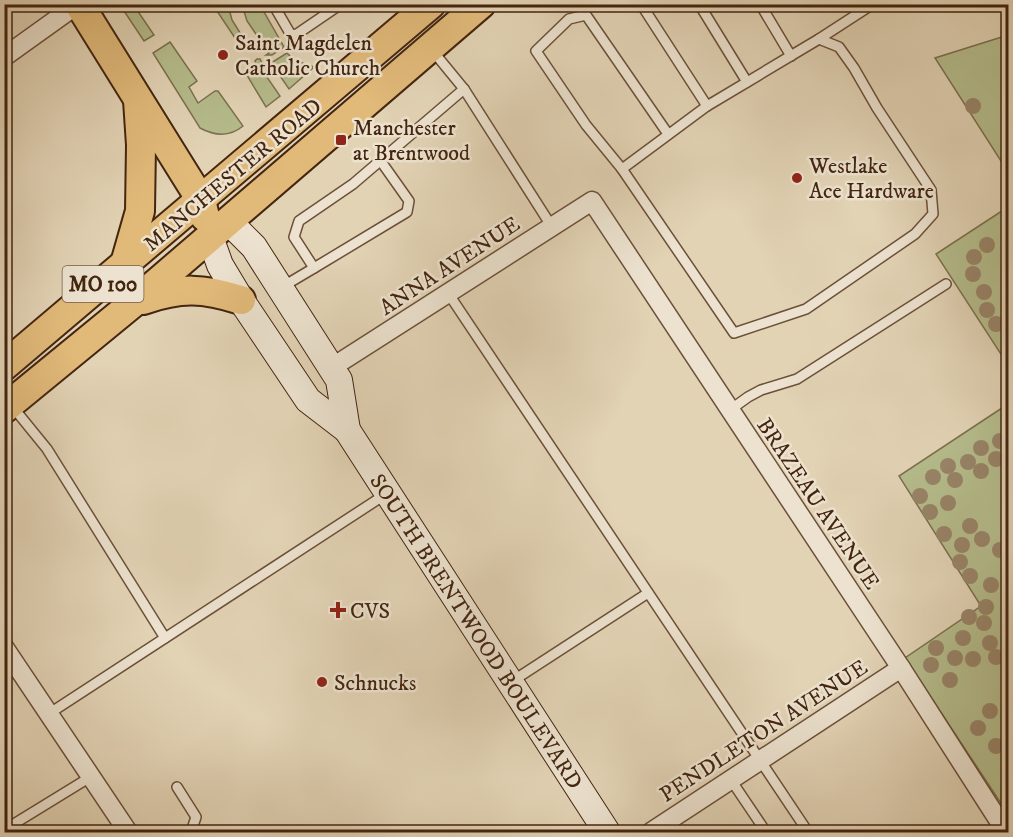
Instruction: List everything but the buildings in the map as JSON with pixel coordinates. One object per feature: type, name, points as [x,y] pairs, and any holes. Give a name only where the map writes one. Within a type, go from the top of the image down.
[{"type":"main road","name":"SOUTH BRENTWOOD BOULEVARD","points":[[79,4],[219,229],[220,265],[241,300],[308,400],[347,430],[386,494],[607,832]]},
{"type":"main road","name":"MANCHESTER ROAD","points":[[4,366],[124,267],[431,4]]},
{"type":"main road","name":"MANCHESTER ROAD","points":[[8,406],[132,304],[481,4]]},
{"type":"main road","points":[[124,267],[140,211],[141,145],[138,98]]},
{"type":"main road","name":"SOUTH BRENTWOOD BOULEVARD","points":[[219,229],[254,247],[339,380],[347,430]]},
{"type":"main road","points":[[132,304],[161,294],[193,289],[212,291],[241,300]]},
{"type":"street","points":[[4,57],[79,4]]},
{"type":"street","name":"ANNA AVENUE","points":[[331,368],[592,201]]},
{"type":"street","name":"BRAZEAU AVENUE","points":[[592,201],[901,668],[1006,832]]},
{"type":"street","points":[[4,647],[128,832]]},
{"type":"street","name":"PENDLETON AVENUE","points":[[651,832],[901,668]]},
{"type":"lane","points":[[273,4],[291,35],[297,34],[341,4]]},
{"type":"lane","points":[[641,4],[707,106]]},
{"type":"lane","points":[[699,4],[747,82]]},
{"type":"lane","points":[[760,4],[791,56]]},
{"type":"lane","points":[[622,169],[707,106],[873,4]]},
{"type":"lane","points":[[668,134],[586,15],[569,19],[536,51],[586,125],[622,169],[734,333],[806,309],[915,234],[933,214],[931,190],[855,68],[839,47],[819,39]]},
{"type":"lane","points":[[430,49],[464,89],[552,226]]},
{"type":"lane","points":[[314,268],[294,237],[299,221],[353,184],[464,89]]},
{"type":"lane","points":[[280,288],[407,212],[409,201],[380,160]]},
{"type":"lane","points":[[729,411],[761,390],[797,379],[946,284]]},
{"type":"lane","points":[[448,293],[808,832]]},
{"type":"lane","points":[[8,406],[47,448],[165,638]]},
{"type":"lane","points":[[50,713],[386,494]]},
{"type":"lane","points":[[511,682],[648,593]]},
{"type":"lane","points":[[4,830],[92,776]]},
{"type":"lane","points":[[731,780],[766,832]]},
{"type":"lane","points":[[177,787],[196,817],[191,832]]},
{"type":"green space","points":[[120,5],[138,5],[139,13],[154,35],[144,41]]},
{"type":"green space","points":[[228,5],[232,20],[247,44],[241,47],[215,8]]},
{"type":"green space","points":[[242,5],[260,5],[284,47],[272,55],[266,55],[269,53],[247,21]]},
{"type":"green space","points":[[1008,35],[1008,172],[935,58]]},
{"type":"green space","points":[[170,42],[197,81],[189,87],[198,103],[218,91],[243,126],[228,134],[211,133],[200,128],[153,53]]},
{"type":"green space","points":[[287,53],[294,60],[314,67],[289,89],[271,63]]},
{"type":"green space","points":[[257,59],[260,59],[262,63],[260,67],[280,96],[266,107],[245,72],[256,64]]},
{"type":"green space","points":[[1008,207],[1008,365],[936,254]]},
{"type":"green space","points":[[1008,404],[1008,814],[905,658],[981,606],[899,476]]},
{"type":"place","name":"Saint Magdelen Catholic Church","points":[[223,55]]},
{"type":"place","name":"Manchester at Brentwood","points":[[341,140]]},
{"type":"place","name":"Westlake Ace Hardware","points":[[797,178]]},
{"type":"place","name":"CVS","points":[[338,610]]},
{"type":"place","name":"Schnucks","points":[[322,682]]}]
